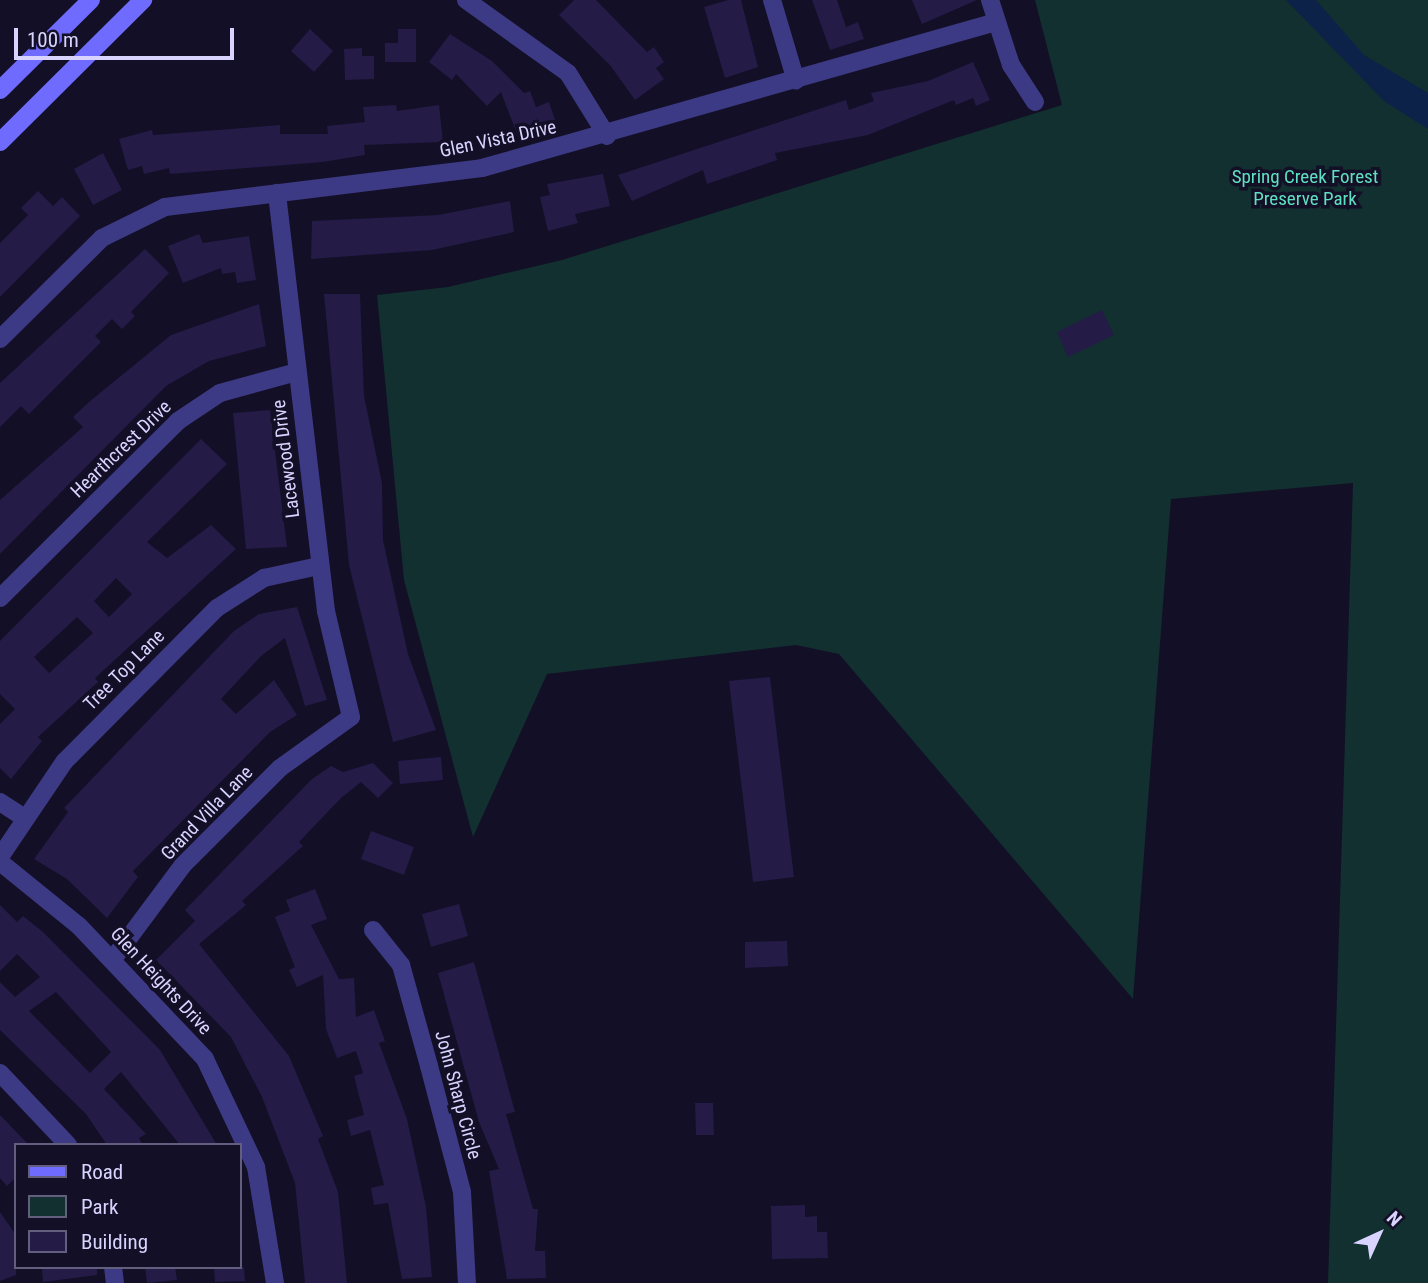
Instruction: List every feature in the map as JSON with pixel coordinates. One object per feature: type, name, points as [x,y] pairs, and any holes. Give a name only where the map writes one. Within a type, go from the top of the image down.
[{"type":"main road","points":[[0,90],[91,0]]},
{"type":"main road","points":[[0,142],[143,0]]},
{"type":"street","points":[[466,0],[492,6],[568,72],[607,136]]},
{"type":"street","points":[[772,0],[796,81]]},
{"type":"street","points":[[990,0],[996,22],[1035,102]]},
{"type":"street","name":"Glen Vista Drive","points":[[0,339],[84,254],[129,220],[165,207],[482,168],[607,136],[996,22]]},
{"type":"street","name":"Lacewood Drive","points":[[277,193],[319,566],[351,718]]},
{"type":"street","name":"Hearthcrest Drive","points":[[0,598],[178,421],[220,393],[297,372]]},
{"type":"street","name":"Tree Top Lane","points":[[0,860],[24,818],[64,762],[217,608],[264,578],[319,566]]},
{"type":"street","name":"Grand Villa Lane","points":[[113,959],[183,865],[280,768],[351,718]]},
{"type":"street","points":[[0,802],[24,818]]},
{"type":"street","name":"Glen Heights Drive","points":[[0,860],[113,959],[187,1036],[223,1089],[268,1210],[275,1283]]},
{"type":"street","name":"John Sharp Circle","points":[[373,930],[401,965],[425,1053],[462,1192],[467,1283]]},
{"type":"street","points":[[0,1073],[66,1143]]},
{"type":"green space","name":"Spring Creek Forest Preserve Park","points":[[1035,0],[1428,0],[1428,1283],[1328,1283],[1353,483],[1171,499],[1133,999],[839,654],[796,645],[547,674],[473,837],[404,580],[377,295],[448,287],[562,260],[1062,105]]},
{"type":"water","points":[[1286,0],[1316,0],[1364,55],[1428,93],[1428,129],[1384,101]]},
{"type":"building","points":[[574,0],[596,0],[647,52],[654,47],[664,62],[656,68],[664,79],[635,100],[610,65],[559,15]]},
{"type":"building","points":[[728,0],[741,0],[758,67],[725,78],[704,7]]},
{"type":"building","points":[[812,0],[837,0],[846,27],[858,22],[864,39],[830,50]]},
{"type":"building","points":[[912,0],[977,0],[922,24]]},
{"type":"building","points":[[310,29],[333,51],[314,72],[291,51]]},
{"type":"building","points":[[398,29],[416,29],[416,62],[385,62],[385,43],[398,43]]},
{"type":"building","points":[[450,34],[492,61],[524,93],[530,91],[536,107],[549,102],[555,120],[517,134],[501,92],[487,106],[456,74],[452,80],[429,62]]},
{"type":"building","points":[[362,48],[362,56],[374,56],[374,79],[345,80],[344,49]]},
{"type":"building","points":[[973,62],[990,100],[976,106],[973,98],[956,105],[954,100],[868,135],[775,153],[777,160],[707,184],[703,170],[632,201],[618,175],[846,100],[849,110],[874,101],[871,93],[928,81]]},
{"type":"building","points":[[396,105],[397,111],[439,105],[443,142],[364,145],[365,155],[323,162],[170,174],[169,168],[144,174],[142,166],[128,170],[119,139],[152,130],[153,135],[280,125],[280,134],[328,134],[327,126],[365,122],[363,107]]},
{"type":"building","points":[[103,153],[122,190],[93,205],[74,169]]},
{"type":"building","points":[[603,174],[610,206],[575,214],[578,223],[548,231],[540,197],[550,195],[547,184]]},
{"type":"building","points":[[38,191],[53,206],[62,197],[80,216],[0,297],[0,243],[28,215],[21,208]]},
{"type":"building","points":[[510,201],[514,232],[432,250],[311,259],[312,221],[438,215]]},
{"type":"building","points":[[199,234],[203,243],[249,236],[256,280],[237,283],[235,272],[222,274],[221,268],[183,283],[168,246]]},
{"type":"building","points":[[145,249],[169,273],[131,312],[135,316],[122,329],[112,319],[95,336],[101,342],[29,414],[21,406],[0,427],[0,383]]},
{"type":"building","points":[[324,294],[360,294],[364,396],[382,483],[383,540],[408,654],[436,730],[393,742],[349,565]]},
{"type":"building","points":[[259,304],[266,346],[209,361],[166,386],[0,554],[0,500],[83,427],[73,417],[171,335]]},
{"type":"building","points":[[1102,310],[1114,335],[1068,357],[1057,332]]},
{"type":"building","points":[[270,410],[287,547],[246,549],[233,413]]},
{"type":"building","points":[[201,439],[227,464],[147,542],[167,558],[211,525],[236,549],[95,678],[98,682],[38,737],[42,741],[11,779],[0,768],[0,724],[15,709],[0,694],[0,641]],"holes":[[[116,578],[132,594],[109,617],[94,601]],[[77,617],[93,633],[49,673],[34,657]]]},
{"type":"building","points":[[297,607],[327,700],[305,706],[285,638],[261,656],[221,699],[236,714],[274,680],[297,715],[270,732],[133,871],[138,877],[107,918],[67,879],[34,859],[68,812],[64,808],[234,631],[259,614]]},
{"type":"building","points":[[770,677],[794,877],[753,882],[729,681]]},
{"type":"building","points":[[441,757],[443,780],[400,784],[398,761]]},
{"type":"building","points":[[373,763],[393,783],[378,798],[361,782],[341,798],[299,842],[303,846],[242,901],[246,905],[199,944],[289,1056],[323,1136],[318,1139],[338,1192],[347,1283],[305,1283],[295,1183],[262,1097],[231,1037],[156,960],[195,921],[185,910],[312,779],[331,766],[343,772]]},
{"type":"building","points":[[371,831],[414,847],[404,875],[361,859]]},
{"type":"building","points":[[315,889],[327,919],[311,925],[339,979],[354,978],[356,1017],[374,1010],[385,1041],[379,1043],[407,1119],[426,1207],[432,1277],[402,1279],[388,1203],[374,1205],[371,1188],[384,1185],[370,1130],[351,1136],[347,1120],[364,1115],[354,1076],[363,1073],[356,1051],[337,1058],[326,1029],[323,975],[297,987],[289,970],[295,967],[275,917],[290,911],[286,900]]},
{"type":"building","points":[[459,904],[468,936],[431,947],[422,914]]},
{"type":"building","points":[[0,905],[17,922],[23,916],[43,932],[160,1050],[216,1143],[178,1143],[121,1072],[104,1089],[146,1134],[139,1138],[142,1143],[106,1143],[86,1114],[0,1030],[0,982],[15,997],[40,977],[17,954],[0,971]],"holes":[[[56,992],[111,1052],[90,1073],[29,1011]]]},
{"type":"building","points":[[787,941],[788,966],[745,968],[745,942]]},
{"type":"building","points":[[474,962],[515,1112],[506,1114],[533,1209],[538,1209],[535,1251],[545,1251],[546,1278],[507,1279],[489,1171],[499,1169],[479,1122],[438,973]]},
{"type":"building","points":[[695,1103],[713,1103],[714,1135],[696,1135]]},
{"type":"building","points":[[0,1115],[27,1143],[14,1143],[14,1179],[7,1186],[0,1178]]},
{"type":"building","points":[[805,1205],[805,1217],[817,1216],[817,1232],[827,1232],[828,1258],[772,1259],[771,1206]]},
{"type":"building","points":[[0,1212],[14,1232],[16,1275],[0,1281]]},
{"type":"building","points":[[244,1267],[245,1281],[215,1282],[214,1269]]},
{"type":"building","points":[[42,1269],[97,1269],[97,1275],[43,1282]]},
{"type":"building","points":[[145,1269],[175,1269],[177,1280],[147,1283]]}]
